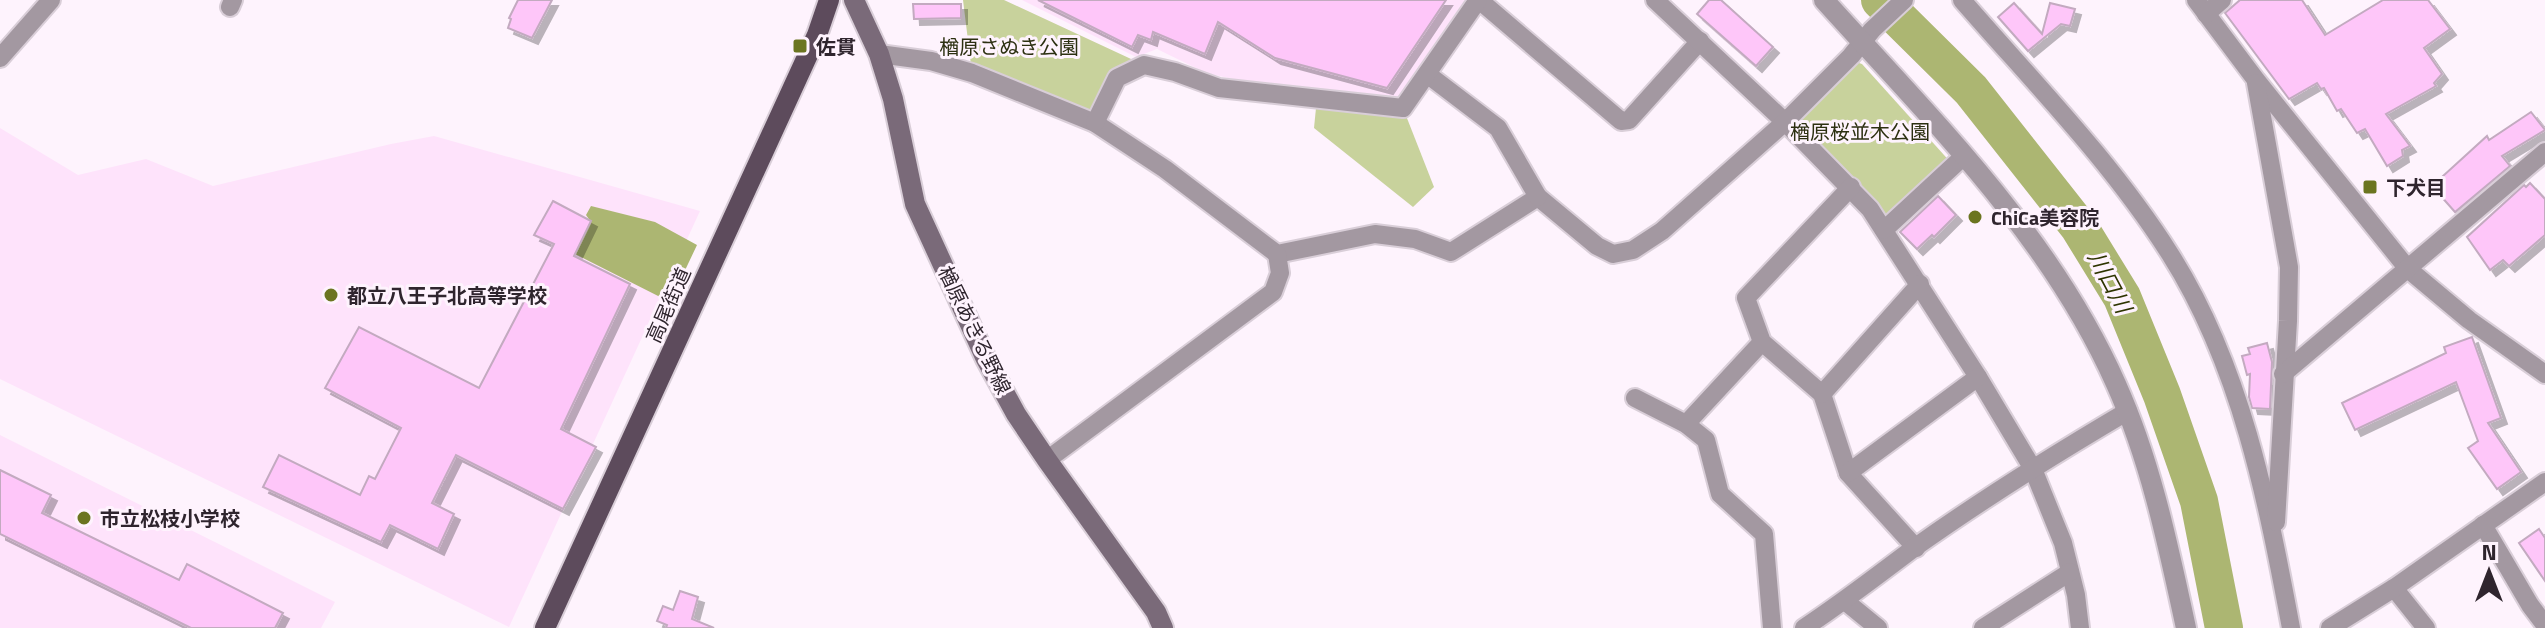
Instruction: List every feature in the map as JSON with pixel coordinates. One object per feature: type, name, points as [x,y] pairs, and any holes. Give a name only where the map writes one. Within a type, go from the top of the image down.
[{"type":"main road","name":"高尾街道","points":[[545,628],[811,49],[829,0]]},
{"type":"main road","name":"楢原あきる野線","points":[[854,0],[879,54],[893,99],[915,204],[986,359],[1016,414],[1148,600],[1163,628]]},
{"type":"street","points":[[0,58],[51,0]]},
{"type":"street","points":[[1095,123],[1117,78],[1144,65],[1219,88],[1403,108],[1479,0],[1621,121],[1629,120],[1700,41]]},
{"type":"street","points":[[1655,0],[1785,122],[1870,209],[1920,284],[2033,469],[2063,543],[2080,628]]},
{"type":"street","points":[[1824,0],[2017,218],[2051,265],[2089,329],[2128,411],[2159,508],[2186,628]]},
{"type":"street","points":[[1427,74],[1498,128],[1538,197],[1597,246],[1613,254],[1633,250],[1662,231],[1785,122],[1904,0]]},
{"type":"street","points":[[1962,0],[2083,135],[2172,256],[2214,341],[2235,395],[2257,466],[2291,628]]},
{"type":"street","points":[[2222,0],[2201,7],[2408,269],[2469,320],[2545,374]]},
{"type":"street","points":[[879,54],[931,61],[972,73],[1095,123],[1165,169],[1277,254],[1280,273],[1273,292],[1047,460]]},
{"type":"street","points":[[2256,80],[2289,267],[2275,541]]},
{"type":"street","points":[[2283,374],[2545,152]]},
{"type":"street","points":[[1884,230],[1964,156]]},
{"type":"street","points":[[1851,187],[1746,298],[1762,342],[1822,394],[1848,473],[1916,548]]},
{"type":"street","points":[[1277,254],[1375,234],[1415,239],[1451,252],[1538,197]]},
{"type":"street","points":[[1822,394],[1920,284]]},
{"type":"street","points":[[1686,424],[1762,342]]},
{"type":"street","points":[[1848,473],[1978,377]]},
{"type":"street","points":[[1635,398],[1686,424],[1706,440],[1720,494],[1764,534],[1772,628]]},
{"type":"street","points":[[1804,628],[2033,469],[2128,411]]},
{"type":"street","points":[[2330,628],[2394,588],[2545,482]]},
{"type":"street","points":[[2483,525],[2545,625]]},
{"type":"street","points":[[1983,628],[2070,572]]},
{"type":"street","points":[[2394,588],[2426,628]]},
{"type":"street","points":[[1845,601],[1878,628]]},
{"type":"shaded area","points":[[1022,0],[1478,0],[1403,108],[1317,98],[1206,73],[1157,49],[1136,57]]},
{"type":"shaded area","name":"都立八王子北高等学校","points":[[0,128],[78,175],[146,159],[213,186],[434,136],[700,211],[509,627],[0,379]]},
{"type":"shaded area","points":[[591,206],[655,222],[697,245],[670,302],[575,254],[591,222],[586,215]]},
{"type":"shaded area","name":"市立松枝小学校","points":[[0,435],[335,602],[321,628],[0,628]]},
{"type":"green space","name":"楢原さぬき公園","points":[[963,0],[1004,0],[1144,65],[1117,78],[1095,123],[972,73]]},
{"type":"green space","name":"楢原桜並木公園","points":[[1856,62],[1862,64],[1953,165],[1884,230],[1785,122]]},
{"type":"green space","points":[[1317,98],[1403,108],[1434,187],[1413,207],[1314,128]]},
{"type":"building","points":[[518,0],[552,0],[532,38],[508,28],[509,18]]},
{"type":"building","points":[[1038,0],[1446,0],[1387,88],[1275,58],[1218,22],[1205,54],[1153,32],[1151,40],[1138,35],[1132,47]]},
{"type":"building","points":[[1709,0],[1721,0],[1773,47],[1756,66],[1697,14]]},
{"type":"building","points":[[2240,0],[2302,0],[2325,35],[2383,0],[2428,0],[2450,29],[2424,48],[2442,74],[2434,83],[2436,86],[2386,114],[2410,146],[2402,150],[2403,156],[2387,166],[2365,129],[2357,133],[2341,109],[2337,111],[2324,88],[2321,89],[2317,83],[2289,99],[2225,13]]},
{"type":"building","points":[[2014,3],[2042,34],[2050,3],[2075,9],[2070,26],[2061,24],[2028,51],[1998,17]]},
{"type":"building","points":[[913,4],[961,4],[961,18],[914,19]]},
{"type":"building","points":[[2531,112],[2545,130],[2502,156],[2510,166],[2455,212],[2432,186],[2487,136],[2489,140]]},
{"type":"building","points":[[2530,183],[2545,199],[2545,235],[2509,266],[2503,260],[2490,270],[2467,237]]},
{"type":"building","points":[[1938,196],[1956,215],[1917,249],[1900,232]]},
{"type":"building","points":[[553,201],[591,221],[574,256],[630,284],[561,429],[596,447],[563,509],[456,455],[432,503],[454,514],[438,549],[390,525],[381,542],[263,487],[279,455],[360,495],[369,476],[375,479],[401,428],[325,388],[359,327],[479,388],[554,244],[534,235]]},
{"type":"building","points":[[2472,337],[2501,418],[2488,423],[2521,472],[2497,489],[2468,448],[2478,441],[2456,382],[2355,430],[2342,403],[2446,353],[2444,347]]},
{"type":"building","points":[[2267,343],[2272,362],[2270,409],[2252,408],[2250,374],[2247,375],[2242,356],[2250,354],[2248,348]]},
{"type":"building","points":[[0,470],[51,495],[42,513],[179,580],[187,564],[283,613],[275,628],[191,628],[0,534]]},
{"type":"building","points":[[2539,529],[2545,538],[2545,581],[2519,543]]},
{"type":"building","points":[[680,591],[698,597],[692,619],[714,628],[666,628],[667,625],[657,621],[663,606],[673,610]]},
{"type":"waterway","name":"川口川","points":[[1880,0],[1971,90],[2079,227],[2122,297],[2162,395],[2199,501],[2224,628]]},
{"type":"place","name":"佐貫","points":[[800,46]]},
{"type":"place","name":"下犬目","points":[[2370,187]]},
{"type":"place","name":"ChiCa美容院","points":[[1975,217]]},
{"type":"place","name":"都立八王子北高等学校","points":[[331,295]]},
{"type":"place","name":"市立松枝小学校","points":[[84,518]]}]
